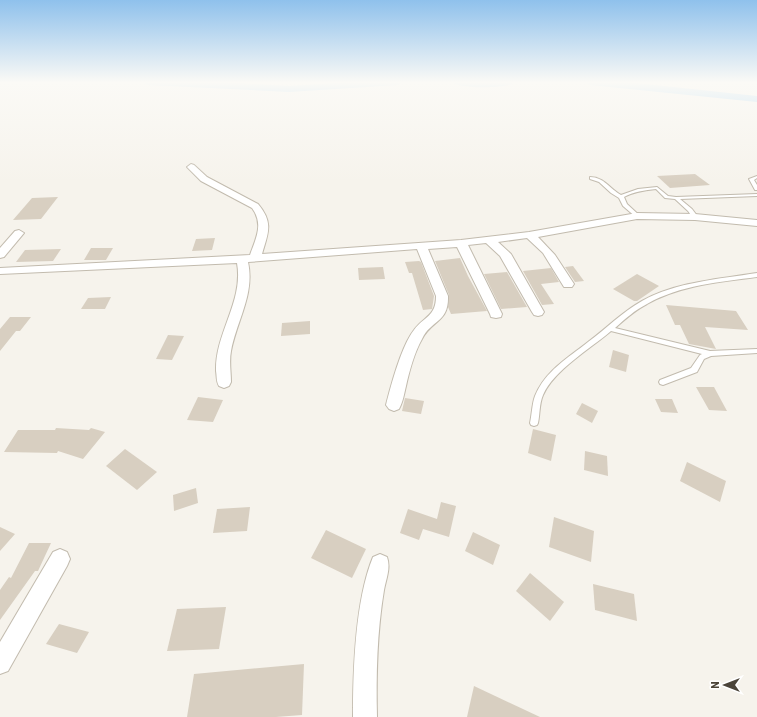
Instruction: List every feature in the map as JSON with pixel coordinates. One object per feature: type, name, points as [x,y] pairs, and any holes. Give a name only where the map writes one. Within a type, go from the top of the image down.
[{"type":"street","points":[[191,167],[204,179],[255,206],[261,212],[265,222],[255,258]]},
{"type":"street","points":[[0,271],[242,259],[461,243],[529,235],[637,216],[695,217],[757,223]]},
{"type":"street","points":[[0,255],[19,233]]},
{"type":"street","points":[[529,235],[538,240],[547,250],[568,284]]},
{"type":"street","points":[[488,239],[505,254],[538,312]]},
{"type":"street","points":[[461,243],[496,314]]},
{"type":"street","points":[[394,405],[399,384],[415,338],[419,332],[442,312],[442,296],[421,246]]},
{"type":"street","points":[[224,382],[223,360],[225,348],[237,313],[244,281],[244,267],[242,259]]},
{"type":"street","points":[[0,663],[60,559]]},
{"type":"street","points":[[365,717],[364,675],[371,611],[380,564]]},
{"type":"lane","points":[[757,177],[751,179],[757,189]]},
{"type":"lane","points":[[592,178],[603,182],[612,192],[621,197],[625,206],[637,216]]},
{"type":"lane","points":[[621,197],[624,194],[652,188],[657,188],[667,197],[676,198],[757,195]]},
{"type":"lane","points":[[676,198],[690,210],[695,217]]},
{"type":"lane","points":[[534,423],[539,396],[551,376],[567,360],[586,348],[644,303],[660,296],[699,284],[757,275]]},
{"type":"lane","points":[[611,329],[710,354]]},
{"type":"lane","points":[[663,382],[694,370],[702,357],[710,354],[757,351]]},
{"type":"building","points":[[695,174],[710,185],[670,188],[657,176]]},
{"type":"building","points":[[58,197],[41,219],[13,220],[32,198]]},
{"type":"building","points":[[215,238],[212,250],[192,251],[196,239]]},
{"type":"building","points":[[91,248],[113,248],[106,260],[84,260]]},
{"type":"building","points":[[61,249],[53,261],[16,262],[25,250]]},
{"type":"building","points":[[460,258],[487,311],[451,314],[448,307],[449,295],[435,261]]},
{"type":"building","points":[[405,262],[421,262],[434,296],[432,309],[423,310],[412,273],[409,273]]},
{"type":"building","points":[[573,266],[584,281],[575,282],[565,267]]},
{"type":"building","points":[[383,267],[385,279],[359,280],[358,268]]},
{"type":"building","points":[[551,268],[559,282],[541,284],[554,304],[542,305],[523,271]]},
{"type":"building","points":[[507,272],[527,307],[501,309],[484,274]]},
{"type":"building","points":[[637,274],[659,286],[637,301],[634,301],[613,289]]},
{"type":"building","points":[[111,297],[105,309],[81,309],[88,298]]},
{"type":"building","points":[[666,305],[736,311],[748,330],[705,327],[716,349],[689,344],[680,325],[675,325]]},
{"type":"building","points":[[10,317],[31,317],[20,331],[16,331],[0,351],[0,329]]},
{"type":"building","points":[[310,321],[310,334],[281,336],[282,323]]},
{"type":"building","points":[[168,335],[184,336],[172,360],[156,359]]},
{"type":"building","points":[[613,350],[629,355],[626,372],[609,367]]},
{"type":"building","points":[[696,387],[714,387],[727,411],[709,410]]},
{"type":"building","points":[[198,397],[223,400],[213,422],[187,420]]},
{"type":"building","points":[[405,398],[424,401],[421,414],[402,411]]},
{"type":"building","points":[[655,399],[672,399],[678,413],[661,412]]},
{"type":"building","points":[[582,403],[598,411],[592,423],[576,414]]},
{"type":"building","points":[[56,428],[89,430],[91,428],[105,432],[83,459],[58,451],[57,453],[4,452],[18,430],[55,430]]},
{"type":"building","points":[[533,429],[556,435],[551,461],[528,453]]},
{"type":"building","points":[[125,449],[157,472],[137,490],[106,466]]},
{"type":"building","points":[[585,451],[607,456],[608,476],[584,470]]},
{"type":"building","points":[[687,462],[726,481],[720,502],[680,481]]},
{"type":"building","points":[[196,488],[198,503],[174,511],[173,495]]},
{"type":"building","points":[[441,502],[456,506],[449,537],[423,529],[419,540],[400,533],[408,509],[437,519]]},
{"type":"building","points":[[250,507],[247,531],[213,533],[217,509]]},
{"type":"building","points":[[554,517],[594,531],[591,562],[549,547]]},
{"type":"building","points":[[0,527],[15,534],[0,551]]},
{"type":"building","points":[[326,530],[366,549],[352,578],[311,558]]},
{"type":"building","points":[[473,532],[500,545],[493,565],[465,551]]},
{"type":"building","points":[[29,543],[51,543],[38,571],[35,571],[0,620],[0,590],[9,577],[11,578]]},
{"type":"building","points":[[530,573],[564,602],[550,621],[516,591]]},
{"type":"building","points":[[593,584],[634,594],[637,621],[595,610]]},
{"type":"building","points":[[226,607],[219,649],[167,651],[177,609]]},
{"type":"building","points":[[59,624],[89,632],[77,653],[46,644]]},
{"type":"building","points":[[304,664],[302,715],[276,717],[187,717],[194,674]]},
{"type":"building","points":[[474,686],[540,717],[467,717]]}]
